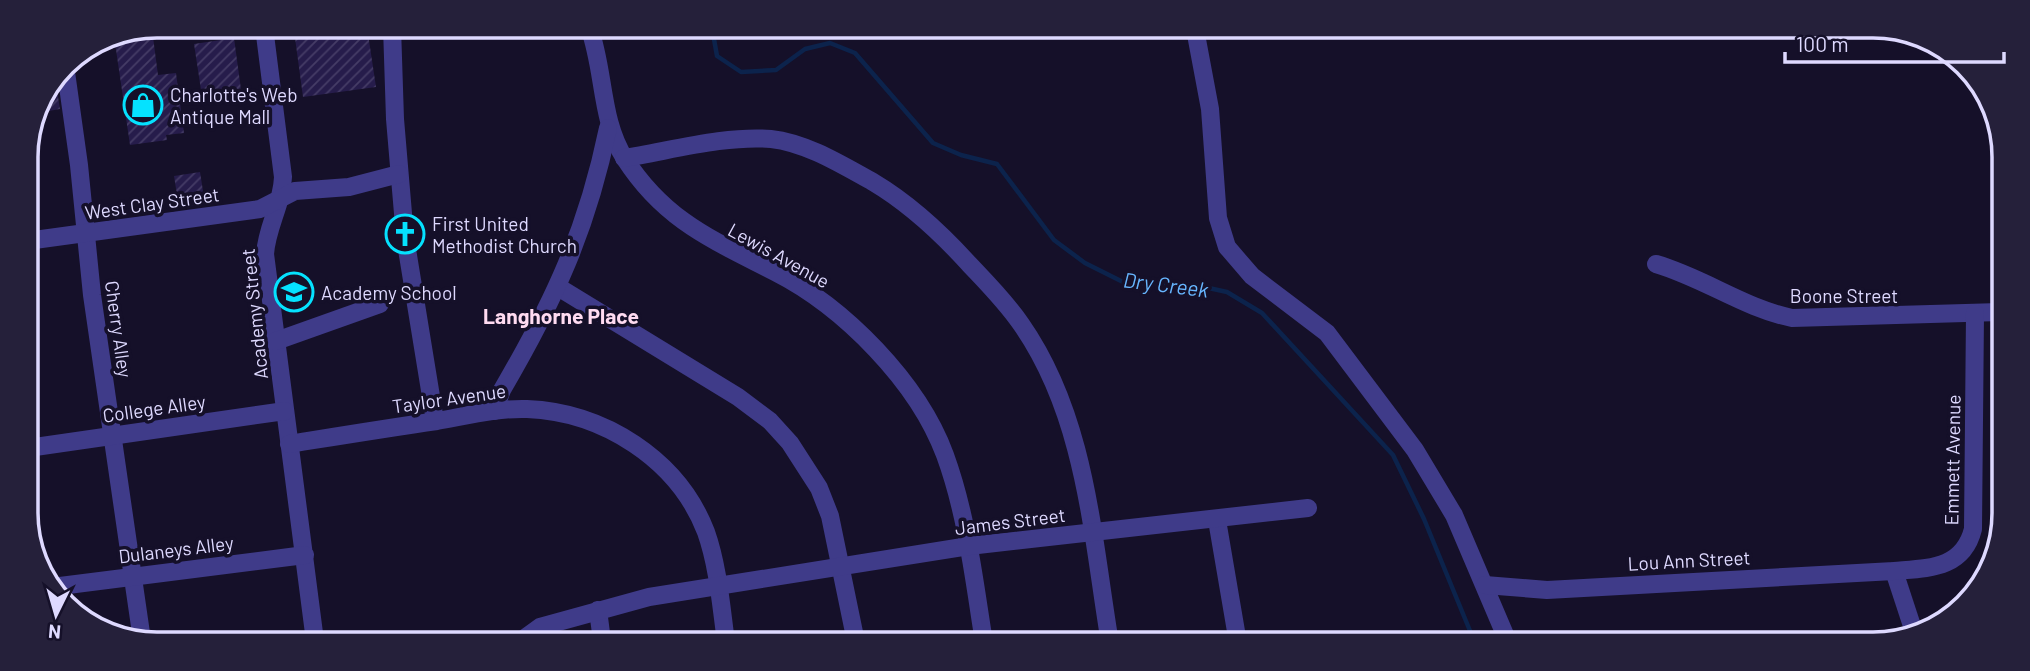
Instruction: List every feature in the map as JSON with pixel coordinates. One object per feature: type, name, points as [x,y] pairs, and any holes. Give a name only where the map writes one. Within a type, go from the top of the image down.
[{"type":"street","name":"Academy Street","points":[[266,39],[283,177],[281,200],[271,221],[265,254],[314,632]]},
{"type":"street","points":[[392,39],[405,237],[435,421]]},
{"type":"street","name":"Lewis Avenue","points":[[592,39],[603,76],[608,128],[640,180],[675,216],[723,248],[806,290],[861,334],[920,406],[944,453],[969,547],[982,632]]},
{"type":"street","points":[[1197,39],[1210,109],[1217,218],[1227,247],[1252,276],[1326,332],[1430,473],[1454,515],[1504,632]]},
{"type":"street","name":"Cherry Alley","points":[[67,81],[141,631]]},
{"type":"street","points":[[494,411],[502,390],[558,287],[586,217],[608,128]]},
{"type":"street","points":[[624,158],[740,140],[768,139],[806,148],[897,196],[938,232],[1008,305],[1034,345],[1071,433],[1094,532],[1108,632]]},
{"type":"street","name":"West Clay Street","points":[[39,239],[260,209],[295,191],[349,187],[400,174]]},
{"type":"street","name":"Boone Street","points":[[1656,264],[1704,281],[1772,314],[1793,318],[1992,312]]},
{"type":"street","points":[[558,287],[738,397],[770,421],[804,462],[819,488],[830,516],[854,632]]},
{"type":"street","points":[[276,341],[380,304]]},
{"type":"street","name":"Emmett Avenue","points":[[1894,571],[1942,566],[1954,559],[1969,541],[1973,529],[1975,313]]},
{"type":"street","name":"Taylor Avenue","points":[[289,443],[494,411],[526,409],[574,418],[627,439],[649,454],[683,489],[696,510],[706,533],[725,632]]},
{"type":"street","name":"College Alley","points":[[38,446],[285,411]]},
{"type":"street","name":"James Street","points":[[533,632],[540,627],[649,597],[842,566],[969,547],[1308,508]]},
{"type":"street","points":[[1217,520],[1236,632]]},
{"type":"street","name":"Dulaneys Alley","points":[[91,581],[305,555]]},
{"type":"street","points":[[1894,571],[1912,625]]},
{"type":"street","name":"Lou Ann Street","points":[[1486,585],[1547,590],[1894,571]]},
{"type":"street","points":[[598,610],[601,632]]},
{"type":"building","name":"Charlotte's Web Antique Mall","points":[[153,39],[158,75],[176,73],[184,133],[166,135],[167,140],[130,145],[116,46]]},
{"type":"building","points":[[234,39],[242,97],[203,103],[194,44]]},
{"type":"building","points":[[295,39],[369,39],[376,87],[303,97]]},
{"type":"building","points":[[58,94],[60,109],[49,111]]},
{"type":"building","points":[[200,172],[205,204],[179,208],[174,176]]},
{"type":"waterway","name":"Dry Creek","points":[[714,39],[717,56],[741,72],[776,70],[805,49],[830,43],[855,53],[933,143],[961,155],[997,164],[1054,240],[1085,263],[1125,283],[1195,285],[1227,292],[1262,313],[1393,455],[1424,519],[1470,632]]},
{"type":"place","name":"Charlotte's Web Antique Mall","points":[[143,105]]},
{"type":"place","name":"First United Methodist Church","points":[[405,234]]},
{"type":"place","name":"Academy School","points":[[294,292]]},
{"type":"district","name":"Langhorne Place","points":[[561,315]]}]
